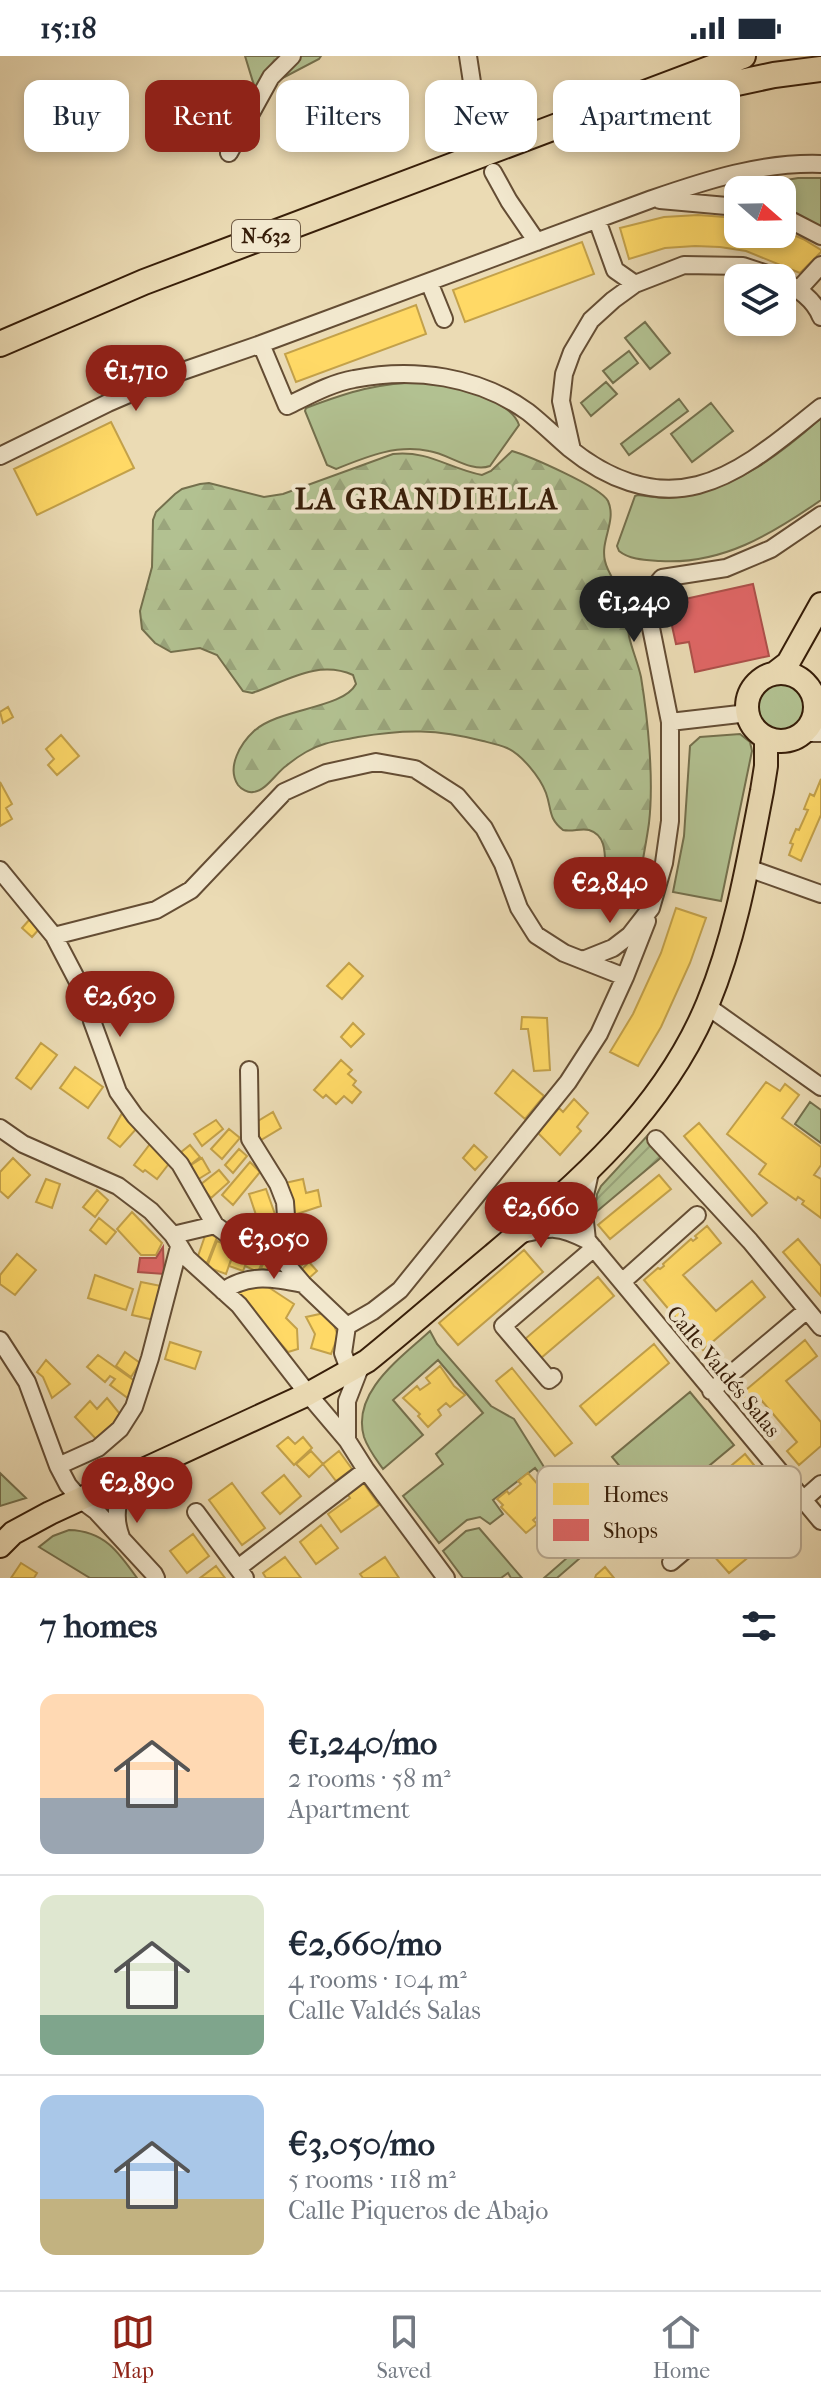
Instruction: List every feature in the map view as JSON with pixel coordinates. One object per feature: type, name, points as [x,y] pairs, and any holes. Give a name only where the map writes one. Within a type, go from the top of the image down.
[{"type":"highway","name":"N-632","points":[[537,135],[743,56]]},
{"type":"highway","points":[[537,135],[699,90],[821,69]]},
{"type":"highway","name":"N-632","points":[[0,344],[144,282],[492,152]]},
{"type":"main road","points":[[794,736],[757,731],[748,713],[751,692],[757,683],[788,663],[821,604]]},
{"type":"main road","points":[[0,1546],[13,1533],[29,1524],[356,1369],[556,1202],[612,1149],[648,1107],[685,1049],[707,1006],[731,943],[766,766],[810,724],[814,713],[804,654],[810,627]]},
{"type":"main road","points":[[775,673],[798,677],[814,699]]},
{"type":"street","points":[[229,153],[271,77],[292,56]]},
{"type":"street","points":[[468,56],[472,80]]},
{"type":"street","points":[[0,456],[180,372],[652,199],[715,177],[799,163],[821,164]]},
{"type":"street","points":[[493,172],[537,242]]},
{"type":"street","points":[[652,199],[724,206]]},
{"type":"street","points":[[597,220],[615,270],[635,284]]},
{"type":"street","points":[[796,223],[821,236]]},
{"type":"street","points":[[572,450],[561,401],[564,374],[572,352],[591,320],[635,284],[684,265],[724,266]]},
{"type":"street","points":[[799,289],[821,265]]},
{"type":"street","points":[[429,282],[444,319]]},
{"type":"street","points":[[796,287],[817,308],[821,317]]},
{"type":"street","points":[[261,344],[287,406],[352,379],[397,373],[450,377],[493,392],[527,412],[572,450],[613,477],[631,483],[675,489],[720,478],[821,407]]},
{"type":"street","points":[[347,1326],[400,1290],[526,1136],[568,1082],[599,1034],[625,977],[664,863],[670,821],[670,722],[647,608],[651,591],[662,578],[726,568],[771,549],[821,515]]},
{"type":"street","points":[[670,722],[748,713]]},
{"type":"street","points":[[54,936],[156,910],[191,890],[284,792],[326,773],[376,762],[415,769],[457,796],[484,828],[503,864],[519,908],[536,935],[564,953],[625,977]]},
{"type":"street","points":[[748,868],[821,894]]},
{"type":"street","points":[[0,870],[54,936],[88,1001],[92,1021],[118,1092],[135,1116],[180,1164],[215,1225],[231,1237],[276,1252],[303,1284],[347,1326]]},
{"type":"street","points":[[583,960],[613,948],[630,935],[651,908]]},
{"type":"street","points":[[707,1006],[821,1087]]},
{"type":"street","points":[[249,1070],[250,1139],[278,1184],[285,1202],[286,1216],[276,1252]]},
{"type":"street","points":[[0,1128],[23,1144],[118,1186],[151,1211],[187,1258],[239,1305],[347,1440],[446,1578]]},
{"type":"street","points":[[656,1139],[750,1241],[821,1327]]},
{"type":"street","points":[[553,1377],[549,1380],[503,1326],[589,1237],[583,1204],[591,1168]]},
{"type":"street","points":[[556,1202],[568,1231]]},
{"type":"street","name":"Calle Valdés Salas","points":[[556,1202],[589,1237],[622,1282],[775,1466]]},
{"type":"street","points":[[622,1282],[697,1215]]},
{"type":"street","points":[[176,1241],[215,1225]]},
{"type":"street","name":"Calle Valdés Salas","points":[[514,1237],[550,1227],[589,1237]]},
{"type":"street","points":[[58,1466],[98,1448],[120,1429],[134,1407],[150,1358],[176,1241]]},
{"type":"street","points":[[223,1291],[234,1283],[261,1277],[303,1284]]},
{"type":"street","points":[[711,1391],[807,1310]]},
{"type":"street","points":[[347,1326],[343,1353],[356,1369],[347,1401],[347,1440]]},
{"type":"street","points":[[0,1340],[27,1382],[68,1485],[96,1511],[156,1578]]},
{"type":"street","points":[[196,1512],[242,1573],[366,1470]]},
{"type":"street","points":[[121,1538],[116,1523],[116,1505],[132,1474]]},
{"type":"street","points":[[803,1500],[821,1484]]},
{"type":"street","name":"Calle Valdés Salas","points":[[801,1498],[821,1521]]},
{"type":"street","points":[[671,1562],[676,1558]]},
{"type":"green space","points":[[245,56],[321,56],[260,90],[260,80],[252,80]]},
{"type":"green space","points":[[796,178],[821,178],[821,227],[796,215]]},
{"type":"green space","points":[[645,322],[670,353],[650,369],[625,338]]},
{"type":"green space","points":[[629,351],[638,363],[613,383],[603,371]]},
{"type":"green space","points":[[426,382],[478,395],[504,407],[513,416],[519,425],[490,466],[475,467],[417,449],[381,453],[336,469],[327,465],[306,408],[364,389]]},
{"type":"green space","points":[[606,382],[617,394],[591,416],[581,403]]},
{"type":"green space","points":[[679,399],[688,411],[629,455],[621,444]]},
{"type":"green space","points":[[711,403],[733,431],[692,462],[671,434]]},
{"type":"green space","points":[[821,418],[821,500],[803,513],[745,545],[704,558],[649,560],[633,558],[619,551],[617,546],[635,496],[669,498],[691,495],[732,481],[770,459]]},
{"type":"green space","points":[[512,451],[579,480],[603,495],[610,508],[605,561],[623,599],[629,636],[641,677],[650,750],[649,823],[634,908],[621,905],[609,889],[601,839],[589,830],[563,830],[558,826],[535,774],[519,756],[498,745],[451,734],[421,732],[358,737],[312,749],[288,764],[258,791],[245,790],[235,778],[234,763],[249,736],[265,723],[279,717],[338,699],[356,684],[353,675],[340,671],[314,671],[252,693],[243,691],[217,655],[200,648],[171,652],[155,643],[142,629],[140,611],[152,567],[153,520],[156,512],[182,489],[209,483],[264,497],[283,494],[393,454],[428,457],[482,475],[491,471]]},
{"type":"green space","points":[[782,682],[799,689],[806,706],[799,723],[782,730],[765,723],[758,706],[765,689]]},
{"type":"green space","points":[[740,734],[750,742],[752,751],[721,901],[673,892],[684,836],[690,746],[700,737]]},
{"type":"green space","points":[[810,1102],[821,1110],[821,1143],[795,1124]]},
{"type":"green space","points":[[648,1135],[664,1155],[595,1213],[601,1186]]},
{"type":"green space","points":[[430,1331],[437,1344],[491,1406],[514,1419],[543,1466],[537,1466],[537,1470],[535,1468],[493,1500],[503,1514],[490,1524],[480,1517],[467,1520],[439,1543],[403,1496],[443,1464],[436,1454],[483,1413],[438,1360],[393,1400],[423,1435],[383,1469],[368,1446],[362,1421],[365,1405],[381,1377]]},
{"type":"green space","points":[[690,1392],[734,1445],[709,1466],[619,1466],[612,1457]]},
{"type":"green space","points":[[0,1473],[26,1498],[0,1506]]},
{"type":"green space","points":[[479,1528],[522,1578],[511,1578],[508,1573],[501,1578],[463,1578],[443,1551],[466,1531]]},
{"type":"green space","points":[[69,1530],[92,1534],[109,1544],[137,1578],[90,1578],[39,1547],[53,1536]]},
{"type":"green space","points":[[567,1558],[580,1558],[557,1578],[544,1578]]},
{"type":"building: Homes","points":[[664,217],[724,217],[724,248],[665,248],[629,259],[620,228]]},
{"type":"building: Homes","points":[[796,236],[821,252],[800,273],[796,271],[796,264],[778,264],[746,251],[726,248],[796,248]]},
{"type":"building: Homes","points":[[582,242],[594,274],[465,322],[453,290]]},
{"type":"building: Homes","points":[[416,305],[426,334],[296,382],[285,354]]},
{"type":"building: Homes","points":[[111,422],[134,468],[37,515],[14,469]]},
{"type":"building: Homes","points":[[8,707],[13,717],[3,723],[0,712]]},
{"type":"building: Homes","points":[[61,735],[79,756],[57,775],[48,765],[54,759],[46,749]]},
{"type":"building: Homes","points":[[821,779],[821,815],[801,861],[789,855],[793,844],[790,843],[808,810],[804,809],[810,794],[814,796]]},
{"type":"building: Homes","points":[[0,782],[12,804],[6,808],[12,819],[0,826]]},
{"type":"building: Homes","points":[[676,908],[706,918],[661,1027],[638,1066],[610,1052],[633,1014],[661,953]]},
{"type":"building: Homes","points":[[30,919],[40,928],[32,937],[22,928]]},
{"type":"building: Homes","points":[[349,963],[363,976],[342,999],[327,986]]},
{"type":"building: Homes","points":[[522,1017],[547,1018],[550,1070],[534,1071],[528,1029],[521,1029]]},
{"type":"building: Homes","points":[[353,1023],[364,1034],[351,1047],[341,1037]]},
{"type":"building: Homes","points":[[41,1043],[57,1055],[31,1089],[16,1078]]},
{"type":"building: Homes","points":[[341,1060],[352,1070],[348,1074],[361,1092],[352,1103],[344,1096],[336,1104],[314,1090]]},
{"type":"building: Homes","points":[[75,1067],[103,1087],[88,1108],[60,1088]]},
{"type":"building: Homes","points":[[513,1070],[544,1096],[525,1119],[495,1093]]},
{"type":"building: Homes","points":[[766,1082],[780,1091],[785,1084],[799,1095],[782,1118],[821,1147],[821,1165],[814,1175],[821,1179],[821,1218],[802,1204],[804,1201],[798,1197],[796,1200],[759,1174],[766,1164],[727,1134]]},
{"type":"building: Homes","points":[[574,1099],[588,1113],[577,1127],[581,1131],[560,1155],[538,1133],[559,1108],[563,1112]]},
{"type":"building: Homes","points":[[125,1108],[138,1127],[120,1147],[108,1138]]},
{"type":"building: Homes","points":[[273,1112],[281,1128],[261,1140],[253,1124]]},
{"type":"building: Homes","points":[[216,1120],[223,1129],[202,1146],[194,1134]]},
{"type":"building: Homes","points":[[699,1123],[767,1203],[752,1216],[684,1136]]},
{"type":"building: Homes","points":[[229,1129],[240,1138],[222,1159],[211,1149]]},
{"type":"building: Homes","points":[[150,1144],[171,1161],[157,1179],[134,1165]]},
{"type":"building: Homes","points":[[190,1145],[200,1157],[189,1166],[180,1153]]},
{"type":"building: Homes","points":[[474,1145],[487,1157],[475,1170],[463,1158]]},
{"type":"building: Homes","points":[[239,1149],[247,1156],[233,1173],[225,1165]]},
{"type":"building: Homes","points":[[13,1158],[30,1175],[8,1198],[0,1191],[0,1172]]},
{"type":"building: Homes","points":[[202,1158],[210,1172],[197,1180],[188,1167]]},
{"type":"building: Homes","points":[[250,1162],[260,1172],[233,1205],[222,1195]]},
{"type":"building: Homes","points":[[219,1170],[229,1182],[211,1198],[200,1185]]},
{"type":"building: Homes","points":[[659,1175],[671,1189],[610,1239],[598,1225]]},
{"type":"building: Homes","points":[[46,1179],[60,1184],[52,1208],[36,1202]]},
{"type":"building: Homes","points":[[303,1179],[306,1193],[318,1190],[321,1206],[294,1215],[285,1183]]},
{"type":"building: Homes","points":[[266,1189],[276,1217],[259,1224],[249,1194]]},
{"type":"building: Homes","points":[[97,1190],[108,1200],[95,1217],[83,1207]]},
{"type":"building: Homes","points":[[132,1212],[162,1243],[156,1255],[141,1255],[117,1229]]},
{"type":"building: Homes","points":[[99,1218],[116,1232],[106,1244],[90,1230]]},
{"type":"building: Homes","points":[[707,1226],[721,1243],[683,1275],[716,1311],[752,1281],[765,1297],[703,1350],[644,1280],[664,1266],[691,1239],[697,1238],[695,1236]]},
{"type":"building: Homes","points":[[251,1229],[265,1234],[261,1245],[247,1240]]},
{"type":"building: Homes","points":[[285,1230],[307,1261],[296,1270],[280,1249]]},
{"type":"building: Homes","points":[[206,1233],[217,1237],[207,1263],[197,1259]]},
{"type":"building: Homes","points":[[798,1239],[821,1266],[821,1296],[783,1252]]},
{"type":"building: Homes","points":[[217,1241],[235,1248],[226,1274],[207,1267]]},
{"type":"building: Homes","points":[[237,1245],[251,1251],[243,1271],[229,1266]]},
{"type":"building: Homes","points":[[524,1250],[543,1272],[458,1345],[439,1323]]},
{"type":"building: Homes","points":[[251,1251],[265,1256],[258,1272],[245,1266]]},
{"type":"building: Homes","points":[[17,1254],[36,1270],[15,1295],[0,1284],[0,1275]]},
{"type":"building: Homes","points":[[266,1258],[283,1266],[278,1276],[261,1268]]},
{"type":"building: Homes","points":[[309,1262],[317,1271],[308,1279],[301,1270]]},
{"type":"building: Homes","points":[[95,1275],[133,1289],[126,1310],[88,1298]]},
{"type":"building: Homes","points":[[598,1277],[614,1296],[541,1358],[525,1339]]},
{"type":"building: Homes","points":[[256,1279],[294,1304],[286,1318],[297,1329],[298,1349],[288,1352],[234,1290]]},
{"type":"building: Homes","points":[[141,1282],[161,1286],[154,1320],[132,1315]]},
{"type":"building: Homes","points":[[329,1312],[338,1336],[331,1354],[311,1348],[315,1334],[306,1317]]},
{"type":"building: Homes","points":[[805,1340],[817,1356],[786,1381],[821,1422],[821,1446],[799,1465],[787,1451],[797,1442],[762,1401],[752,1410],[740,1395]]},
{"type":"building: Homes","points":[[170,1342],[201,1352],[195,1369],[165,1359]]},
{"type":"building: Homes","points":[[654,1344],[669,1363],[596,1425],[580,1406]]},
{"type":"building: Homes","points":[[125,1352],[140,1363],[131,1377],[116,1366]]},
{"type":"building: Homes","points":[[98,1355],[139,1384],[129,1399],[110,1385],[115,1379],[110,1376],[105,1382],[87,1367]]},
{"type":"building: Homes","points":[[46,1360],[70,1384],[52,1398],[43,1377],[37,1372]]},
{"type":"building: Homes","points":[[440,1366],[454,1386],[465,1395],[450,1407],[446,1403],[438,1410],[441,1415],[428,1427],[418,1416],[420,1414],[403,1398],[417,1386],[420,1390],[430,1383],[426,1378]]},
{"type":"building: Homes","points":[[512,1368],[572,1443],[555,1456],[496,1381]]},
{"type":"building: Homes","points":[[107,1398],[120,1414],[111,1429],[97,1440],[75,1417],[90,1401],[97,1409]]},
{"type":"building: Homes","points":[[288,1437],[295,1444],[303,1437],[312,1448],[294,1465],[277,1446]]},
{"type":"building: Homes","points":[[311,1451],[323,1464],[309,1477],[296,1464]]},
{"type":"building: Homes","points":[[339,1451],[352,1469],[336,1481],[323,1464]]},
{"type":"building: Homes","points":[[745,1454],[755,1466],[731,1466]]},
{"type":"building: Homes","points":[[528,1473],[537,1484],[537,1516],[533,1520],[537,1524],[526,1533],[497,1499],[521,1484],[518,1481]]},
{"type":"building: Homes","points":[[284,1475],[301,1496],[280,1514],[262,1493]]},
{"type":"building: Homes","points":[[362,1481],[379,1505],[341,1532],[328,1514],[350,1498],[346,1492]]},
{"type":"building: Homes","points":[[232,1483],[265,1528],[242,1545],[209,1500]]},
{"type":"building: Homes","points":[[321,1525],[338,1548],[316,1564],[300,1542]]},
{"type":"building: Homes","points":[[193,1534],[209,1556],[187,1573],[170,1551]]},
{"type":"building: Homes","points":[[285,1557],[301,1578],[266,1578],[263,1573]]},
{"type":"building: Homes","points":[[385,1557],[399,1578],[363,1578],[360,1574]]},
{"type":"building: Homes","points":[[716,1558],[747,1558],[729,1573]]},
{"type":"building: Homes","points":[[21,1563],[37,1573],[34,1578],[11,1578]]},
{"type":"building: Homes","points":[[216,1566],[225,1578],[200,1578]]},
{"type":"building: Homes","points":[[605,1567],[614,1578],[595,1578],[596,1575]]},
{"type":"building: Shops","points":[[753,584],[769,656],[695,672],[689,642],[676,644],[667,603]]},
{"type":"building: Shops","points":[[163,1247],[164,1274],[138,1272],[140,1258],[156,1258]]},
{"type":"district","name":"LA GRANDIELLA","points":[[427,499]]}]
